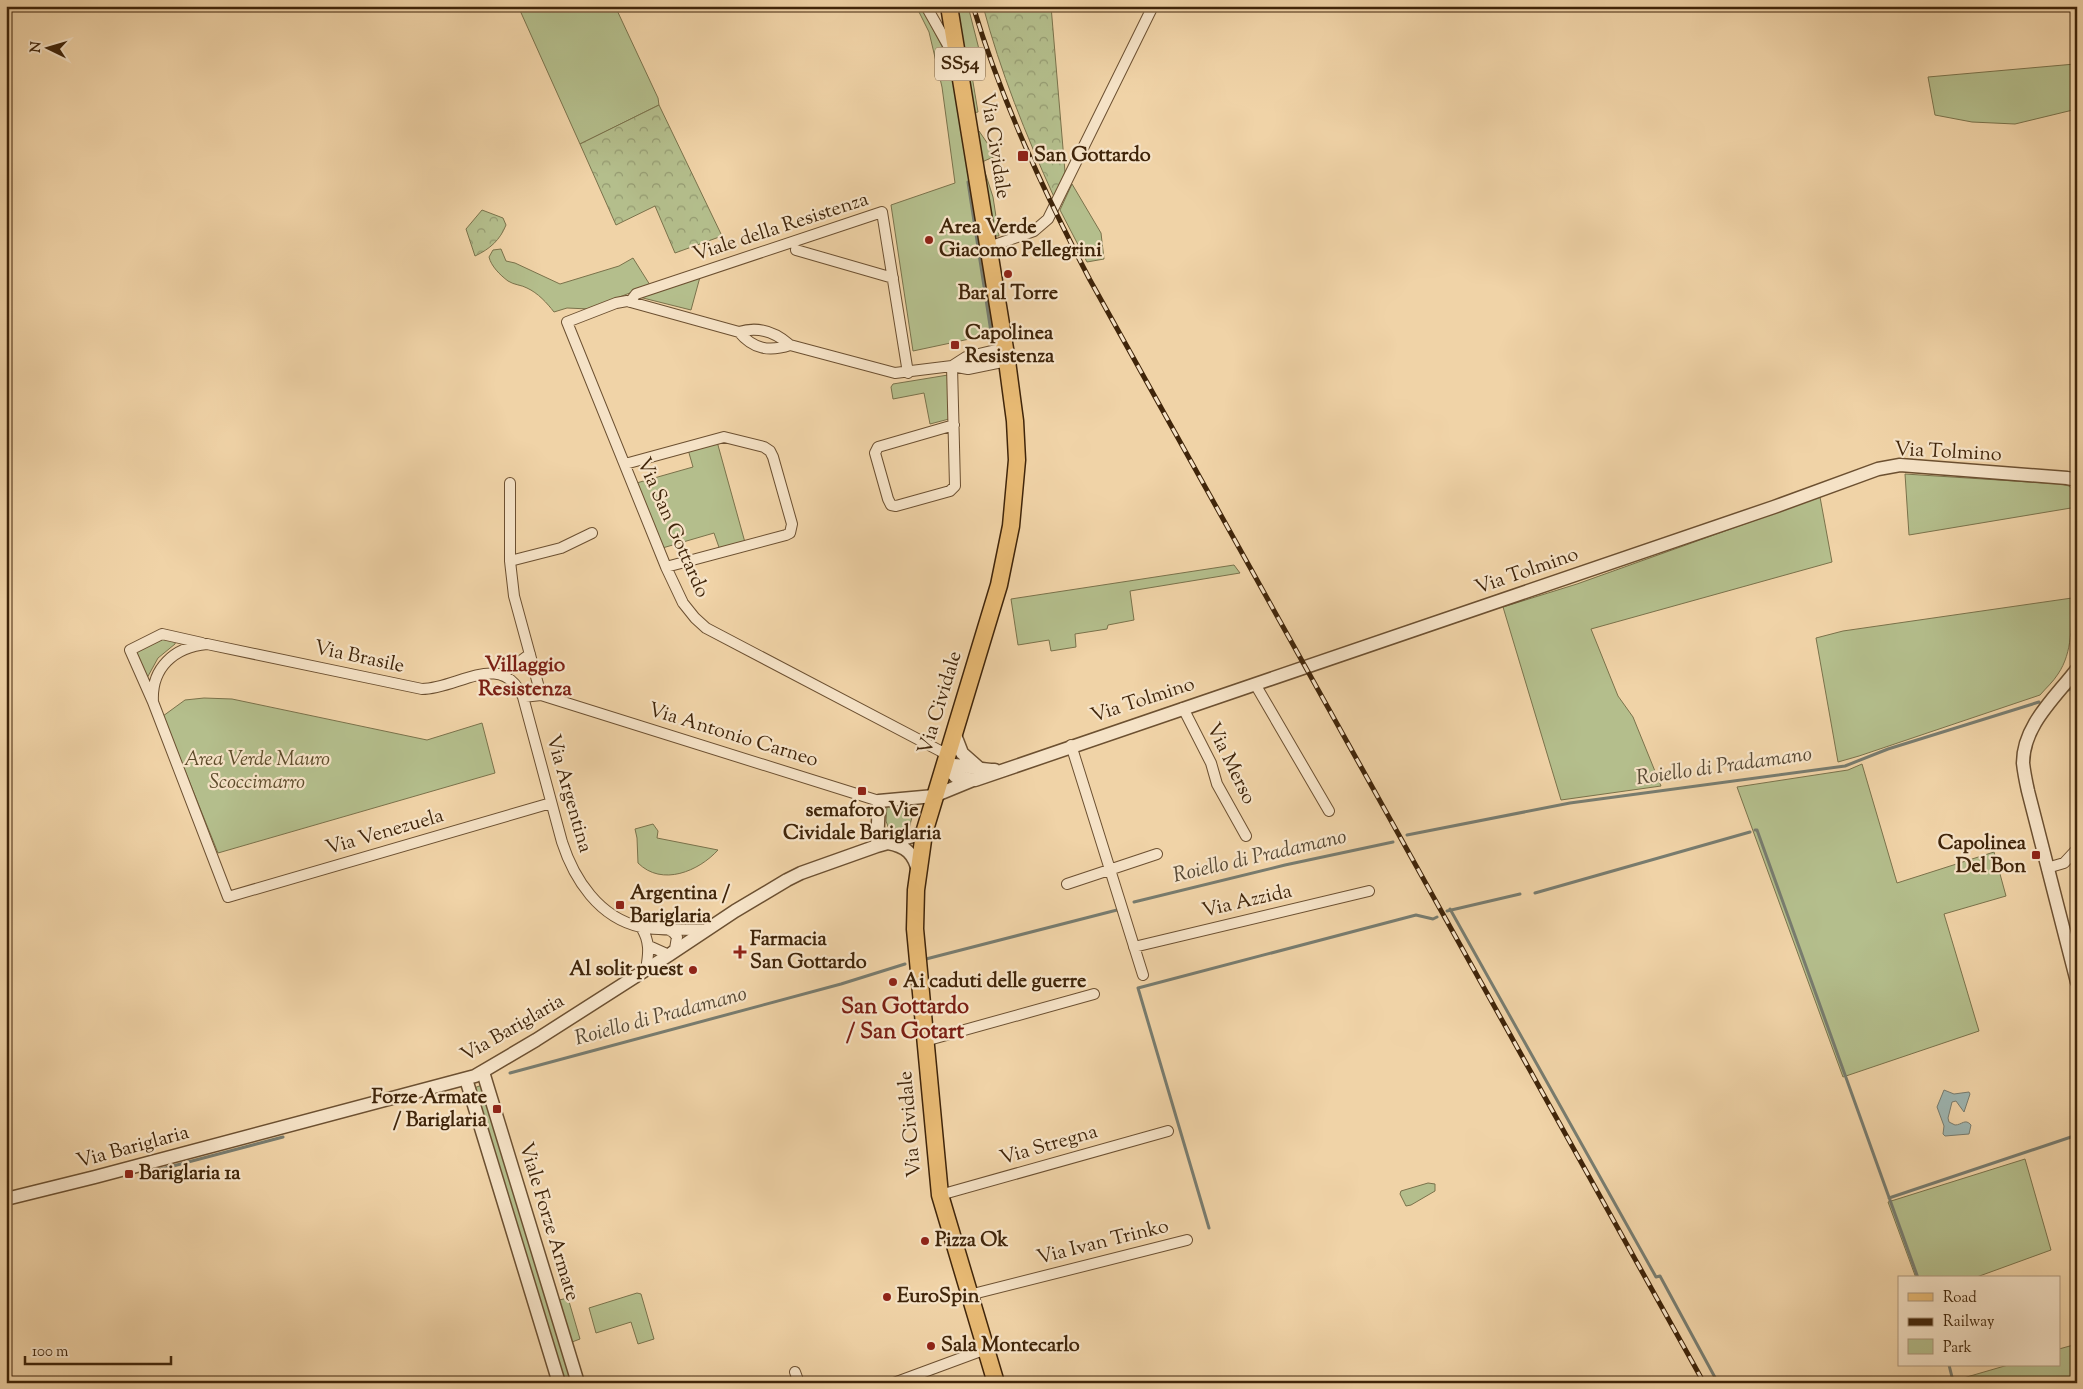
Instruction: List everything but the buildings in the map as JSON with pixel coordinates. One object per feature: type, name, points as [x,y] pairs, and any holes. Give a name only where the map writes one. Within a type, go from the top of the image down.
[{"type":"main road","name":"Via Cividale","points":[[949,6],[1006,354],[1016,440],[1016,476],[1011,526],[999,585],[924,832],[918,874],[915,929],[934,1153],[940,1195],[996,1383]]},
{"type":"street","name":"Via Cividale","points":[[926,6],[960,66]]},
{"type":"street","points":[[988,247],[1034,231],[1048,218],[1153,6]]},
{"type":"street","name":"Viale della Resistenza","points":[[630,302],[636,294],[882,212],[908,373]]},
{"type":"street","name":"Viale della Resistenza","points":[[796,250],[893,278]]},
{"type":"street","name":"Viale della Resistenza","points":[[567,322],[620,302],[630,302],[739,332],[752,328],[779,335],[790,345],[889,372],[908,373],[952,366],[966,357],[1006,354]]},
{"type":"street","name":"Via San Gottardo","points":[[567,322],[666,567],[683,603],[695,618],[706,628],[946,760]]},
{"type":"street","name":"Viale della Resistenza","points":[[739,332],[748,343],[766,348],[775,350],[790,345]]},
{"type":"street","points":[[952,366],[954,425],[956,484],[950,491],[896,506],[891,505],[875,453],[877,448],[954,425]]},
{"type":"street","points":[[625,464],[724,437],[764,447],[774,457],[792,524],[790,533],[778,538],[666,567]]},
{"type":"street","name":"Via Tolmino","points":[[934,796],[978,775],[1255,684],[1878,470],[1900,465],[2072,478],[2077,480]]},
{"type":"street","points":[[510,484],[510,561],[514,596],[541,695]]},
{"type":"street","points":[[510,561],[561,548],[592,533]]},
{"type":"street","name":"Via Brasile","points":[[152,702],[130,650],[162,634],[422,689],[436,688],[488,672],[503,674]]},
{"type":"street","name":"Via Brasile","points":[[152,702],[153,684],[164,663],[182,649],[207,644]]},
{"type":"street","points":[[523,697],[517,685],[503,674],[530,654]]},
{"type":"street","points":[[2077,668],[2038,718],[2030,734],[2023,764],[2028,791],[2077,982]]},
{"type":"street","points":[[1255,684],[1329,812]]},
{"type":"street","name":"Via Antonio Carneo","points":[[523,697],[541,695],[879,801],[934,796]]},
{"type":"street","name":"Via Argentina","points":[[523,697],[569,864],[579,881],[604,908],[616,917],[641,926],[707,930]]},
{"type":"street","name":"Via Venezuela","points":[[152,702],[228,897],[551,803]]},
{"type":"street","name":"Via Merso","points":[[1182,708],[1211,763],[1217,784],[1246,836]]},
{"type":"street","points":[[955,735],[962,753],[978,775]]},
{"type":"street","points":[[1071,746],[1143,976]]},
{"type":"street","name":"Via Tolmino","points":[[946,760],[978,775]]},
{"type":"street","points":[[879,801],[883,845],[899,845],[908,850],[913,858],[918,874]]},
{"type":"street","name":"Via Bariglaria","points":[[6,1199],[51,1189],[466,1079],[483,1072],[794,876],[924,832]]},
{"type":"street","points":[[2048,868],[2064,863],[2077,848]]},
{"type":"street","points":[[1067,884],[1157,854]]},
{"type":"street","name":"Via Azzida","points":[[1134,947],[1369,891]]},
{"type":"street","points":[[641,926],[649,946],[646,969]]},
{"type":"street","points":[[649,946],[669,955],[675,949],[677,937],[673,932],[666,929]]},
{"type":"street","points":[[925,1041],[1094,994]]},
{"type":"street","name":"Viale Forze Armate","points":[[483,1072],[578,1383]]},
{"type":"street","name":"Viale Forze Armate","points":[[466,1079],[559,1383]]},
{"type":"street","name":"Via Stregna","points":[[940,1195],[1168,1131]]},
{"type":"street","name":"Via Ivan Trinko","points":[[969,1295],[1187,1240]]},
{"type":"street","points":[[894,1383],[986,1349]]},
{"type":"street","points":[[795,1372],[798,1383]]},
{"type":"green space","points":[[518,6],[615,6],[658,98],[659,105],[580,144]]},
{"type":"green space","name":"Area Verde Giacomo Pellegrini","points":[[916,6],[921,6],[950,62],[953,74],[993,334],[913,351],[891,205],[955,183],[942,87],[929,32]]},
{"type":"green space","points":[[956,6],[968,6],[982,61],[970,64],[978,112],[973,113]]},
{"type":"green space","points":[[983,6],[1051,6],[1065,172],[1054,197],[1014,103],[997,55]]},
{"type":"green space","points":[[2075,64],[2077,109],[2015,124],[1972,122],[1935,115],[1928,77]]},
{"type":"green space","points":[[659,105],[722,236],[675,253],[655,206],[616,225],[580,144]]},
{"type":"green space","points":[[979,131],[996,156],[984,161],[983,166],[993,197],[999,236],[996,236],[992,231],[976,135]]},
{"type":"green space","points":[[1072,184],[1101,233],[1104,259],[1087,262],[1060,210]]},
{"type":"green space","points":[[482,210],[503,218],[506,225],[494,243],[475,256],[466,229]]},
{"type":"green space","points":[[501,249],[506,261],[515,263],[560,284],[619,266],[633,258],[650,285],[589,309],[567,308],[554,312],[535,293],[508,281],[496,270],[489,257],[493,250]]},
{"type":"green space","points":[[700,277],[691,310],[639,297]]},
{"type":"green space","points":[[948,375],[949,419],[930,424],[924,393],[893,399],[891,387],[893,384]]},
{"type":"green space","points":[[716,438],[746,546],[721,553],[714,533],[659,549],[633,484],[693,467],[687,446]]},
{"type":"green space","points":[[1905,474],[2061,484],[2069,486],[2077,493],[2077,507],[1909,535]]},
{"type":"green space","points":[[1820,497],[1832,562],[1591,629],[1618,696],[1633,717],[1661,786],[1561,800],[1503,607],[1577,584]]},
{"type":"green space","points":[[1234,565],[1240,573],[1130,591],[1134,620],[1108,625],[1107,629],[1075,634],[1076,647],[1051,651],[1049,640],[1018,645],[1011,599]]},
{"type":"green space","points":[[2072,598],[2069,647],[2063,665],[2056,677],[2040,695],[1838,762],[1816,638],[1843,631]]},
{"type":"green space","points":[[163,639],[176,640],[175,644],[158,658],[147,678],[133,652]]},
{"type":"green space","name":"Area Verde Mauro Scoccimarro","points":[[204,698],[232,699],[427,740],[482,723],[495,773],[218,853],[163,716],[185,700]]},
{"type":"green space","points":[[1862,764],[1897,883],[1994,852],[2006,896],[1944,914],[1979,1031],[1843,1077],[1737,787],[1848,770]]},
{"type":"green space","points":[[915,805],[908,833],[896,836],[890,832],[886,821],[887,806]]},
{"type":"green space","points":[[653,824],[658,831],[657,838],[718,850],[710,858],[691,870],[669,875],[658,874],[648,870],[638,863],[635,829]]},
{"type":"green space","points":[[482,1085],[573,1383],[564,1383],[474,1088]]},
{"type":"green space","points":[[2025,1159],[2051,1250],[1980,1276],[1915,1276],[1888,1202]]},
{"type":"green space","points":[[1428,1183],[1435,1184],[1435,1191],[1406,1206],[1400,1194],[1401,1191]]},
{"type":"green space","points":[[637,1293],[641,1294],[654,1339],[638,1344],[631,1322],[596,1333],[589,1308]]},
{"type":"green space","points":[[568,1298],[580,1339],[572,1342],[559,1300]]},
{"type":"green space","points":[[2077,1344],[2077,1383],[1953,1381],[2005,1366],[2060,1366],[2060,1349]]},
{"type":"water","points":[[1944,1090],[1954,1094],[1969,1092],[1964,1112],[1956,1101],[1952,1102],[1948,1118],[1949,1122],[1955,1125],[1965,1122],[1969,1123],[1971,1125],[1969,1134],[1945,1136],[1943,1134],[1944,1126],[1937,1107]]},
{"type":"waterway","points":[[968,182],[991,332]]},
{"type":"waterway","name":"Roiello di Pradamano","points":[[2066,691],[2077,686]]},
{"type":"waterway","name":"Roiello di Pradamano","points":[[1407,835],[1570,803],[1845,766],[1888,749],[2039,702]]},
{"type":"waterway","points":[[1755,830],[1757,830],[1917,1276]]},
{"type":"waterway","points":[[1535,893],[1750,832]]},
{"type":"waterway","name":"Roiello di Pradamano","points":[[1134,902],[1285,865],[1393,842]]},
{"type":"waterway","points":[[1447,911],[1520,894]]},
{"type":"waterway","points":[[1450,909],[1656,1277],[1660,1276],[1718,1383]]},
{"type":"waterway","name":"Roiello di Pradamano","points":[[926,959],[1117,910]]},
{"type":"waterway","points":[[1209,1228],[1138,988],[1416,915],[1433,919],[1437,917]]},
{"type":"waterway","name":"Roiello di Pradamano","points":[[510,1073],[841,984],[905,964]]},
{"type":"waterway","points":[[1889,1198],[2077,1135]]},
{"type":"waterway","name":"Roiello di Pradamano","points":[[154,1171],[283,1137]]},
{"type":"waterway","points":[[1949,1366],[1953,1381]]},
{"type":"railway","points":[[973,6],[984,42],[1025,146],[1056,214],[1090,280],[1704,1383]]},
{"type":"place","name":"San Gottardo","points":[[1023,156]]},
{"type":"place","name":"Area Verde Giacomo Pellegrini","points":[[929,240]]},
{"type":"place","name":"Bar al Torre","points":[[1008,274]]},
{"type":"place","name":"Capolinea Resistenza","points":[[955,345]]},
{"type":"place","name":"semaforo Vie Cividale Bariglaria","points":[[862,791]]},
{"type":"place","name":"Capolinea Del Bon","points":[[2036,855]]},
{"type":"place","name":"Argentina / Bariglaria","points":[[620,905]]},
{"type":"place","name":"Farmacia San Gottardo","points":[[740,952]]},
{"type":"place","name":"Al solit puest","points":[[693,970]]},
{"type":"place","name":"Ai caduti delle guerre","points":[[893,982]]},
{"type":"place","name":"Forze Armate / Bariglaria","points":[[497,1109]]},
{"type":"place","name":"Bariglaria 1a","points":[[129,1174]]},
{"type":"place","name":"Pizza Ok","points":[[925,1241]]},
{"type":"place","name":"EuroSpin","points":[[887,1297]]},
{"type":"place","name":"Sala Montecarlo","points":[[931,1346]]},
{"type":"district","name":"Villaggio Resistenza","points":[[525,678]]},
{"type":"district","name":"San Gottardo / San Gotart","points":[[905,1020]]}]
